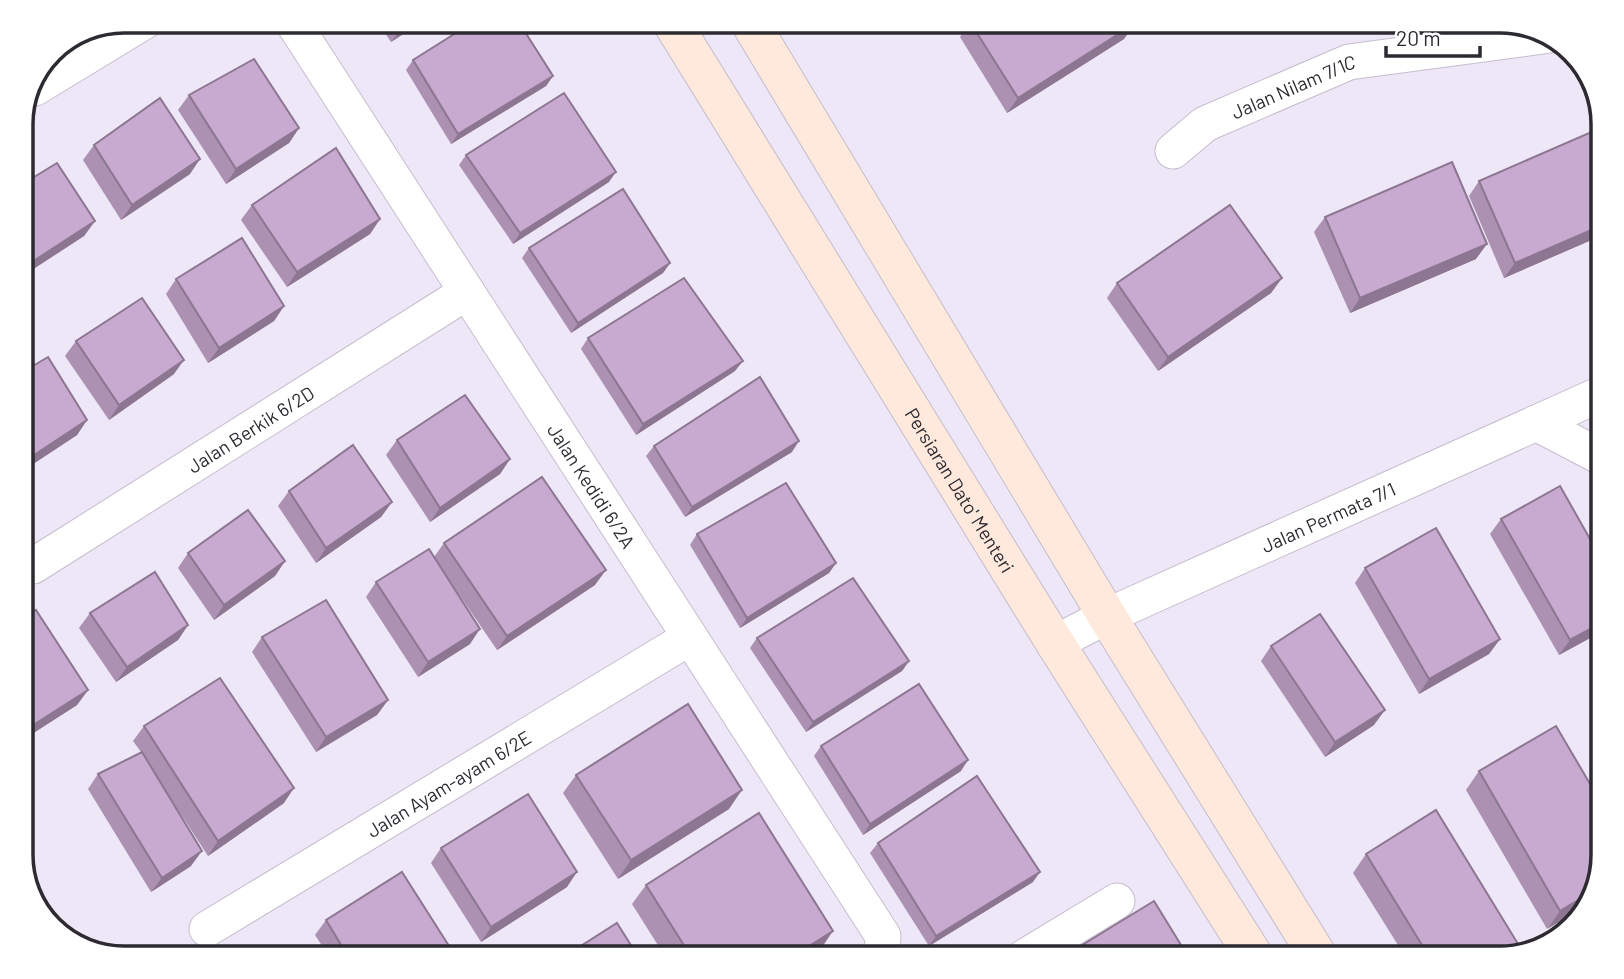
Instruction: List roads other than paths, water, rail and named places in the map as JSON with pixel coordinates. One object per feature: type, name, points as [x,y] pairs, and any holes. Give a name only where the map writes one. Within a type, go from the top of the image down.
[{"type":"main road","name":"Persiaran Dato' Menteri","points":[[678,33],[1055,643],[1247,946]]},
{"type":"main road","points":[[756,33],[1107,616],[1312,946]]},
{"type":"street","points":[[44,83],[125,33]]},
{"type":"street","name":"Jalan Kedidi 6/2A","points":[[300,33],[883,936],[882,946]]},
{"type":"street","name":"Jalan Nilam 7/1C","points":[[1173,151],[1205,124],[1349,62],[1528,38]]},
{"type":"street","name":"Jalan Berkik 6/2D","points":[[33,566],[467,292]]},
{"type":"street","name":"Jalan Permata 7/1","points":[[1055,643],[1107,616],[1591,399]]},
{"type":"street","points":[[1536,424],[1591,452]]},
{"type":"street","name":"Jalan Ayam-ayam 6/2E","points":[[207,929],[689,638]]},
{"type":"street","points":[[1043,946],[1117,901]]}]
